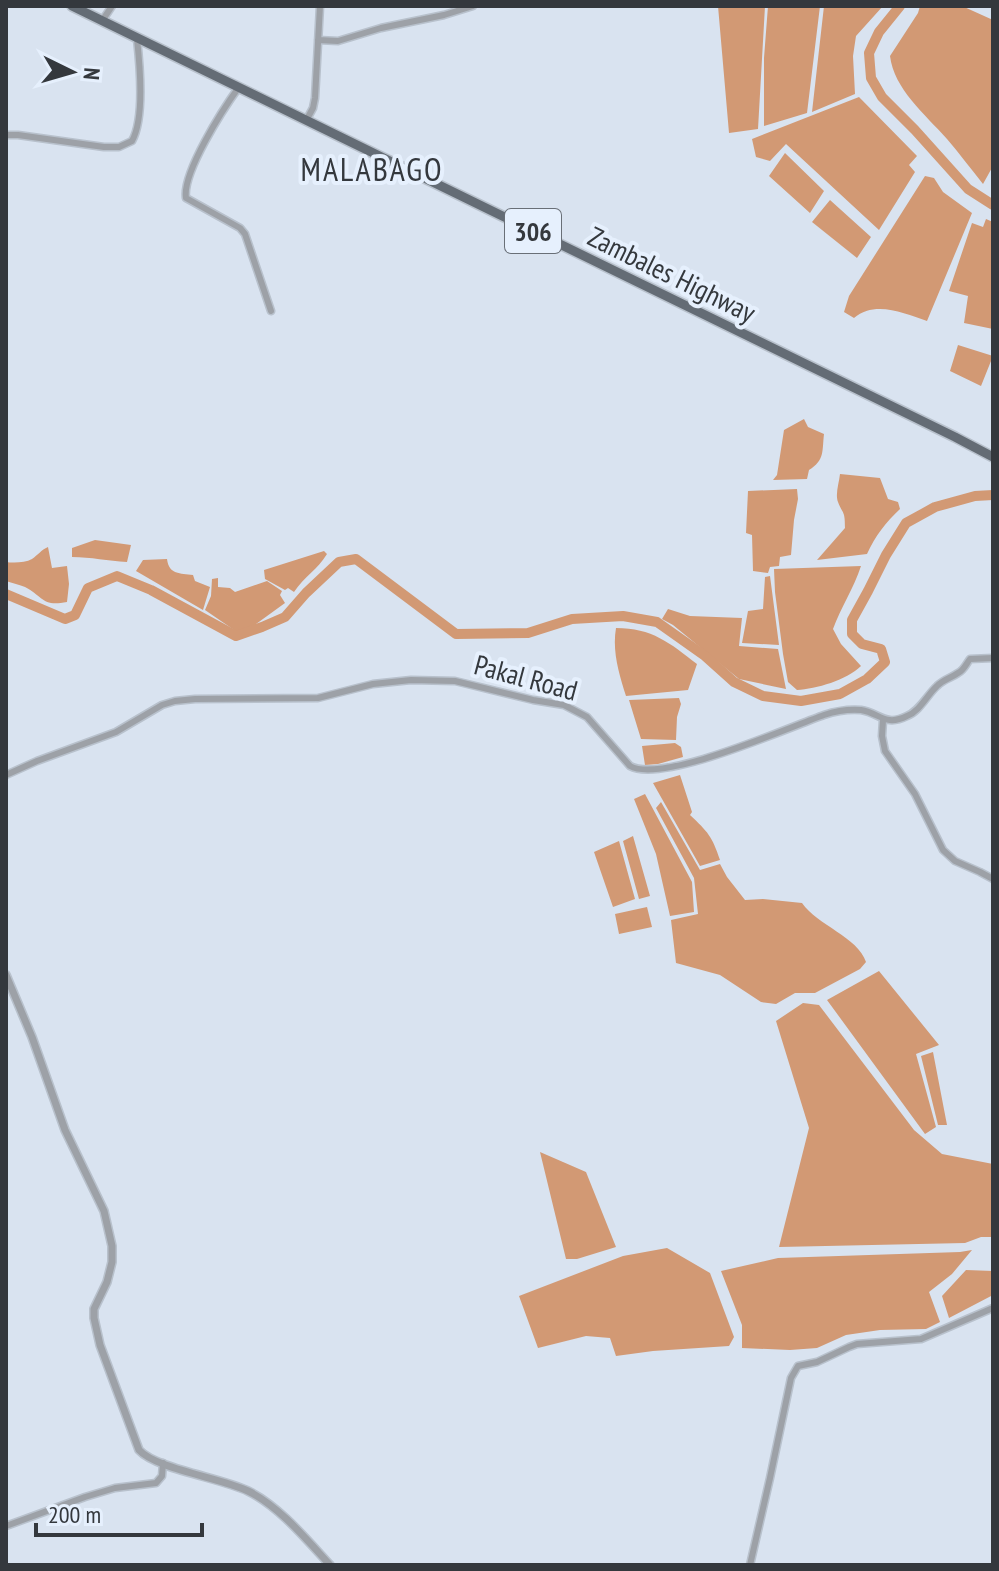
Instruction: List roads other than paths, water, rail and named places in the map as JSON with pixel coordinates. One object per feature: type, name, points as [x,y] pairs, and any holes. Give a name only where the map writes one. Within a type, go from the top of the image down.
[{"type":"main road","name":"Zambales Highway","points":[[72,6],[993,457]]},
{"type":"street","points":[[102,21],[112,6]]},
{"type":"street","points":[[307,119],[315,98],[320,6]]},
{"type":"street","points":[[318,40],[338,41],[473,6]]},
{"type":"street","points":[[6,135],[104,147],[119,147],[132,141],[137,129],[140,97],[137,39]]},
{"type":"street","points":[[239,86],[191,171],[185,194],[186,198],[240,228],[245,234],[271,311]]},
{"type":"street","points":[[993,658],[970,659],[961,672],[938,685],[910,715],[883,720],[882,736],[885,751],[915,794],[943,850],[955,861],[993,879]]},
{"type":"street","name":"Pakal Road","points":[[6,775],[116,732],[162,705],[175,701],[318,698],[373,684],[411,680],[455,681],[564,705],[587,717],[630,766],[642,770],[709,758],[836,712],[863,711],[883,720]]},
{"type":"street","points":[[6,975],[65,1130],[104,1211],[112,1246],[112,1262],[107,1282],[94,1309],[94,1318],[100,1345],[139,1450],[143,1455],[163,1463],[247,1490],[269,1504],[330,1565]]},
{"type":"street","points":[[750,1565],[794,1370],[857,1344],[921,1339],[993,1308]]},
{"type":"street","points":[[6,1526],[100,1492],[156,1483],[162,1476],[163,1463]]},
{"type":"waterway","points":[[900,6],[879,32],[869,53],[871,78],[882,97],[968,189],[993,205]]},
{"type":"waterway","points":[[6,594],[65,619],[75,615],[88,588],[117,576],[151,590],[236,636],[285,617],[339,562],[356,559],[456,634],[528,633],[572,619],[623,616],[657,622],[705,656],[734,682],[763,696],[801,701],[840,694],[867,679],[885,662],[881,649],[862,644],[852,634],[852,620],[906,523],[935,507],[975,496],[993,495]]},
{"type":"district","name":"MALABAGO","points":[[372,169]]}]
